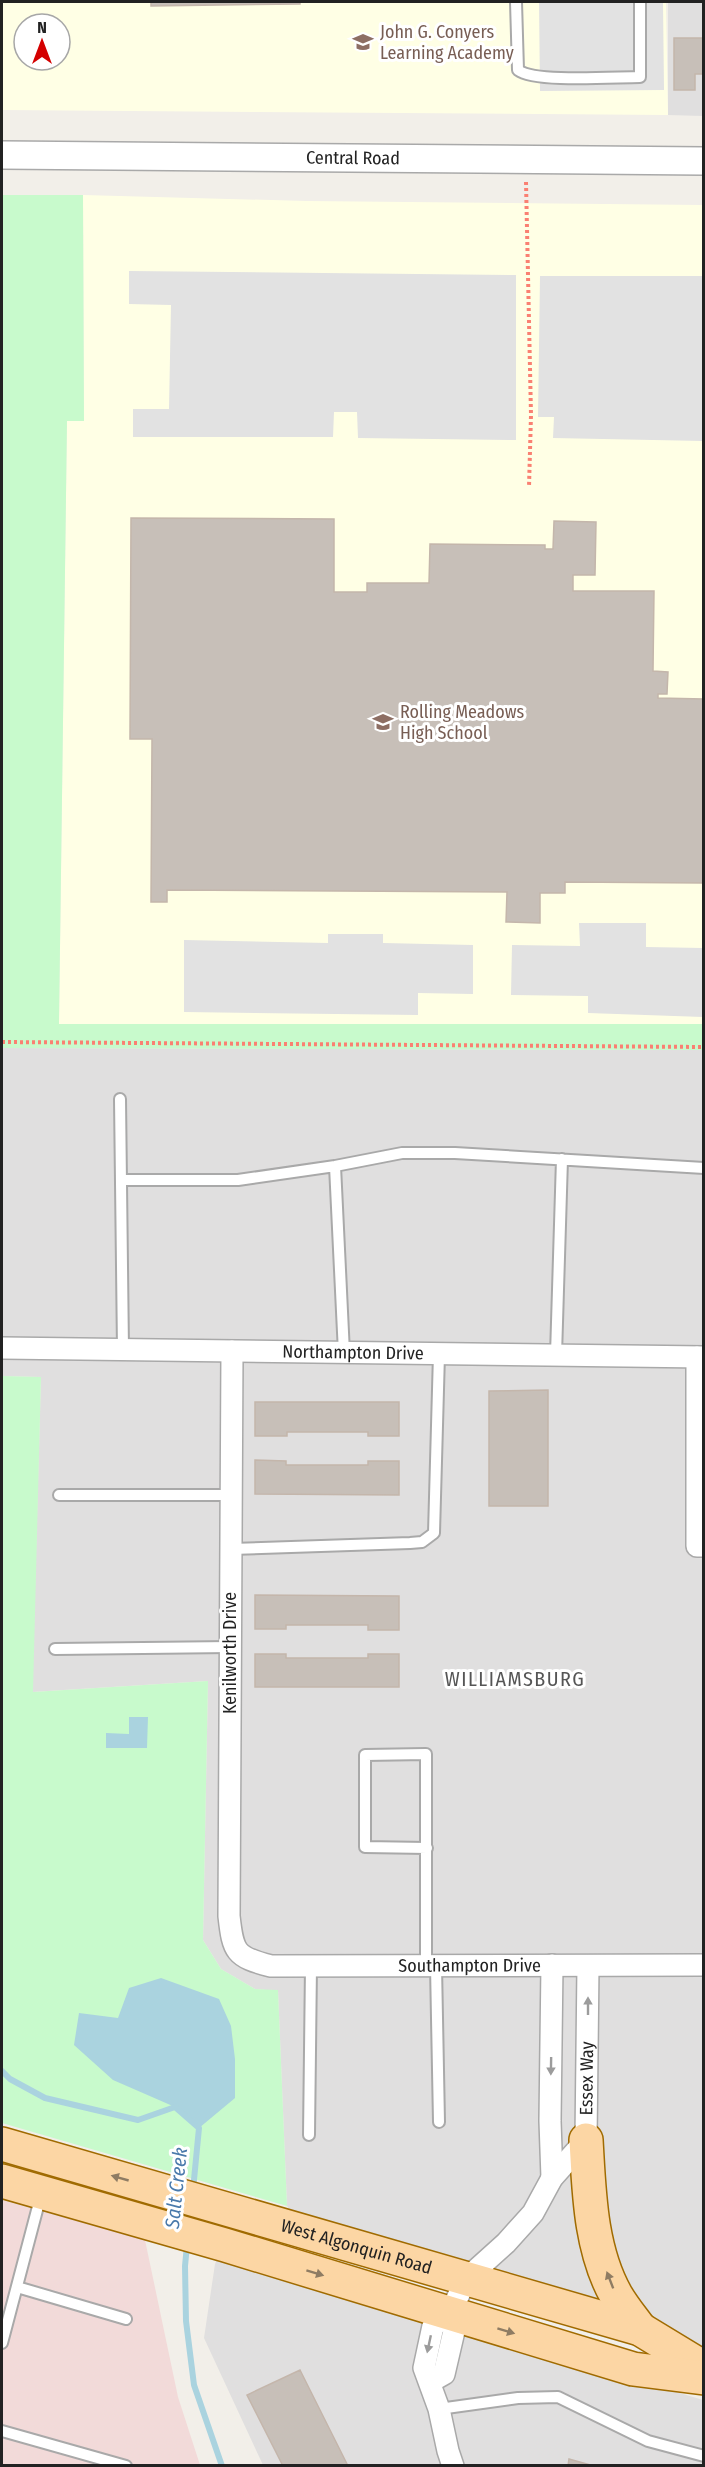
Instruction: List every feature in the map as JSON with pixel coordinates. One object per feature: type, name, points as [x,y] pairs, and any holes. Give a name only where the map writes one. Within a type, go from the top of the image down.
[{"type":"main road","points":[[586,2140],[589,2193],[598,2249],[615,2294],[640,2330]]},
{"type":"main road","name":"West Algonquin Road","points":[[2,2144],[640,2330],[704,2368]]},
{"type":"main road","name":"West Algonquin Road","points":[[2,2181],[225,2245],[633,2369],[704,2378]]},
{"type":"street","name":"Central Road","points":[[2,155],[704,161]]},
{"type":"street","name":"Northampton Drive","points":[[2,1348],[700,1357]]},
{"type":"street","name":"Kenilworth Drive","points":[[232,1351],[229,1916],[232,1936],[239,1954]]},
{"type":"street","points":[[700,1357],[698,1546],[704,1546]]},
{"type":"street","name":"Southampton Drive","points":[[239,1954],[250,1961],[271,1966],[704,1965]]},
{"type":"street","name":"Essex Way","points":[[552,1965],[550,2121],[552,2178]]},
{"type":"street","name":"Essex Way","points":[[453,2466],[439,2409],[424,2368],[433,2326],[450,2314],[466,2279],[506,2243],[533,2213],[552,2178],[586,2140],[588,1966]]},
{"type":"lane","points":[[516,2],[516,61],[518,70],[524,75],[640,77],[640,2]]},
{"type":"lane","points":[[120,1100],[123,1350]]},
{"type":"lane","points":[[121,1180],[238,1180],[335,1166],[402,1153],[455,1153],[704,1168]]},
{"type":"lane","points":[[556,1355],[562,1159]]},
{"type":"lane","points":[[335,1166],[344,1353]]},
{"type":"lane","points":[[231,1549],[410,1544],[422,1542],[434,1533],[438,1354]]},
{"type":"lane","points":[[59,1495],[231,1495]]},
{"type":"lane","points":[[56,1648],[231,1647]]},
{"type":"lane","points":[[427,1848],[365,1847],[365,1755],[426,1754],[427,1848],[438,2122]]},
{"type":"lane","points":[[309,2135],[311,1966]]},
{"type":"lane","points":[[2,2343],[42,2192]]},
{"type":"lane","points":[[17,2287],[126,2319]]},
{"type":"lane","points":[[439,2409],[518,2398],[558,2397],[648,2441],[704,2456]]},
{"type":"lane","points":[[2,2431],[126,2466]]},
{"type":"path","points":[[526,175],[531,415],[529,487]]},
{"type":"path","points":[[2,1042],[704,1047]]},
{"type":"shaded area","name":"John G. Conyers Learning Academy","points":[[2,2],[666,2],[668,115],[2,110]]},
{"type":"shaded area","points":[[539,2],[663,2],[664,90],[540,91]]},
{"type":"shaded area","points":[[668,2],[703,2],[703,116],[668,115]]},
{"type":"shaded area","name":"Rolling Meadows High School","points":[[83,195],[307,201],[703,205],[703,1024],[59,1025],[67,421],[84,420]]},
{"type":"shaded area","points":[[129,271],[516,275],[516,440],[358,438],[357,412],[334,412],[333,437],[133,437],[133,409],[169,409],[171,305],[129,304]]},
{"type":"shaded area","points":[[540,276],[703,276],[703,441],[553,438],[554,417],[538,417]]},
{"type":"shaded area","points":[[579,923],[646,923],[646,947],[703,948],[703,1017],[588,1013],[588,996],[511,995],[512,945],[580,946]]},
{"type":"shaded area","points":[[328,934],[383,934],[383,943],[473,945],[473,994],[418,993],[418,1015],[184,1012],[184,940],[328,943]]},
{"type":"shaded area","points":[[2,1048],[703,1050],[703,2368],[640,2329],[304,2231],[287,2206],[278,1991],[255,1989],[221,1969],[203,1940],[208,1681],[32,1692],[41,1377],[2,1376]]},
{"type":"shaded area","points":[[2,2200],[145,2240],[178,2397],[200,2465],[2,2465]]},
{"type":"shaded area","points":[[219,2254],[703,2400],[703,2465],[263,2465],[204,2338],[215,2264]]},
{"type":"green space","points":[[2,195],[83,195],[84,421],[67,421],[59,1024],[703,1024],[703,1050],[2,1048]]},
{"type":"green space","points":[[2,1376],[41,1377],[33,1692],[208,1681],[203,1940],[221,1969],[255,1989],[278,1990],[287,2206],[2,2123]]},
{"type":"water","points":[[129,1717],[148,1717],[147,1748],[106,1748],[106,1733],[129,1734]]},
{"type":"water","points":[[161,1978],[219,1999],[231,2026],[235,2059],[235,2098],[199,2128],[175,2107],[113,2080],[74,2045],[79,2013],[118,2018],[129,1988]]},
{"type":"building","points":[[151,2],[300,2],[300,4],[151,6]]},
{"type":"building","points":[[674,38],[704,38],[704,74],[695,74],[695,90],[674,90]]},
{"type":"building","points":[[131,518],[334,519],[334,592],[367,592],[367,583],[429,583],[430,544],[545,545],[545,549],[553,549],[554,521],[596,522],[595,575],[573,575],[573,591],[654,591],[653,671],[668,672],[667,694],[658,694],[658,698],[704,699],[704,883],[565,882],[565,893],[540,893],[540,923],[506,922],[507,892],[167,890],[167,902],[151,902],[152,739],[130,739]]},
{"type":"building","points":[[548,1390],[548,1506],[489,1506],[489,1391]]},
{"type":"building","points":[[255,1402],[399,1402],[399,1436],[368,1436],[368,1432],[287,1432],[287,1436],[255,1436]]},
{"type":"building","points":[[255,1460],[286,1461],[286,1465],[368,1465],[368,1461],[399,1461],[399,1495],[255,1494]]},
{"type":"building","points":[[255,1595],[399,1596],[399,1630],[368,1630],[368,1625],[286,1625],[286,1629],[255,1629]]},
{"type":"building","points":[[255,1654],[286,1654],[286,1658],[368,1658],[368,1654],[399,1654],[399,1687],[255,1687]]},
{"type":"building","points":[[300,2370],[348,2466],[283,2466],[247,2395]]},
{"type":"building","points":[[569,2459],[594,2466],[568,2466]]},
{"type":"waterway","name":"Salt Creek","points":[[2,2071],[10,2079],[45,2098],[138,2120],[175,2107],[199,2128],[193,2190]]},
{"type":"waterway","name":"Salt Creek","points":[[187,2245],[186,2321],[194,2385],[222,2466]]},
{"type":"place","name":"John G. Conyers Learning Academy","points":[[363,42]]},
{"type":"place","name":"Rolling Meadows High School","points":[[383,722]]},
{"type":"district","name":"WILLIAMSBURG","points":[[515,1679]]}]
